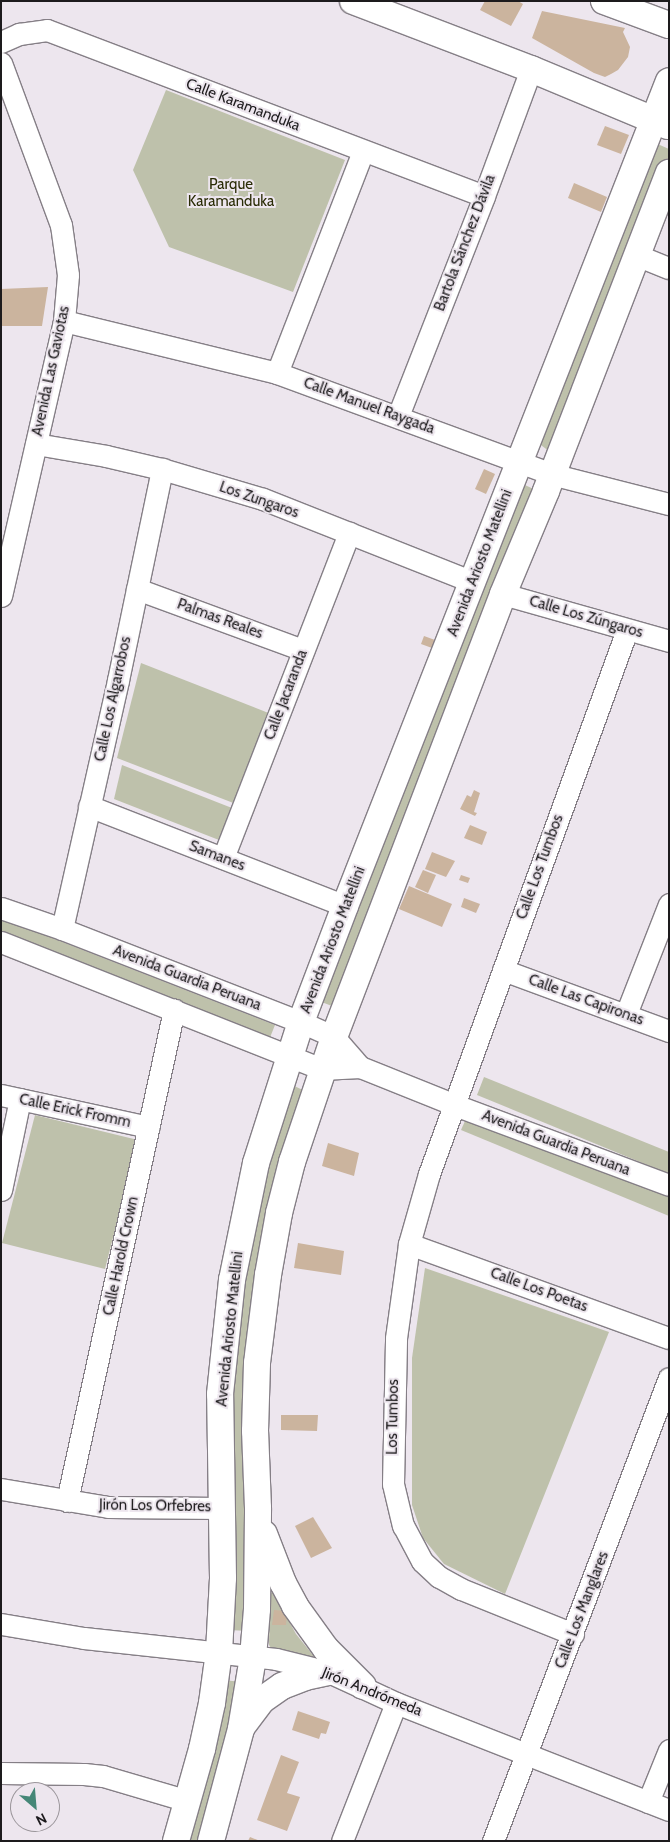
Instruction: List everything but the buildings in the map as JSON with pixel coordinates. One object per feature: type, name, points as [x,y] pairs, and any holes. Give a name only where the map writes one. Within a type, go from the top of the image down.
[{"type":"main road","points":[[353,1],[531,68],[661,123]]},
{"type":"main road","points":[[604,1],[669,25]]},
{"type":"main road","name":"Avenida Ariosto Matellini","points":[[176,1841],[188,1801],[212,1703],[219,1652],[223,1578],[220,1394],[232,1280],[256,1163],[301,1022],[345,906],[473,582],[518,462],[661,123],[669,81]]},
{"type":"main road","name":"Avenida Ariosto Matellini","points":[[211,1841],[241,1729],[253,1656],[257,1609],[258,1508],[255,1430],[257,1363],[268,1275],[290,1171],[334,1037],[503,594],[669,173]]},
{"type":"main road","points":[[258,1508],[273,1559],[295,1606],[326,1649],[363,1686]]},
{"type":"main road","points":[[241,1729],[254,1709],[272,1692],[293,1681],[329,1672]]},
{"type":"street","name":"Calle Karamanduka","points":[[1,42],[20,34],[47,30],[484,196]]},
{"type":"street","name":"Avenida Las Gaviotas","points":[[1,63],[61,225],[68,275],[64,321],[1,596]]},
{"type":"street","name":"Bartola Sánchez Dávila","points":[[398,416],[484,196],[531,68]]},
{"type":"street","points":[[277,373],[363,150]]},
{"type":"street","points":[[636,255],[669,268]]},
{"type":"street","name":"Calle Manuel Raygada","points":[[64,321],[277,373],[398,416],[551,474],[669,504]]},
{"type":"street","name":"Los Zungaros","points":[[36,444],[106,456],[162,469],[262,499],[350,532],[473,582]]},
{"type":"street","name":"Calle Los Algarrobos","points":[[62,929],[162,469]]},
{"type":"street","name":"Calle Jacaranda","points":[[223,858],[350,532]]},
{"type":"street","name":"Palmas Reales","points":[[137,589],[303,650]]},
{"type":"street","name":"Calle Los Zúngaros","points":[[503,594],[669,641]]},
{"type":"street","name":"Calle Los Tumbos","points":[[455,1105],[627,630]]},
{"type":"street","name":"Samanes","points":[[89,806],[345,906]]},
{"type":"street","points":[[626,1014],[669,904]]},
{"type":"street","name":"Avenida Guardia Peruana","points":[[1,908],[62,929],[301,1022],[334,1037],[360,1067]]},
{"type":"street","name":"Avenida Guardia Peruana","points":[[1,942],[322,1069],[360,1067],[455,1105],[669,1185]]},
{"type":"street","name":"Calle Las Capironas","points":[[503,970],[669,1031]]},
{"type":"street","name":"Calle Harold Crown","points":[[67,1501],[174,1010]]},
{"type":"street","points":[[1,1190],[11,1097]]},
{"type":"street","name":"Calle Erick Fromm","points":[[11,1097],[149,1128]]},
{"type":"street","name":"Los Tumbos","points":[[455,1105],[429,1174],[409,1244],[397,1330],[393,1420],[393,1484],[395,1500],[403,1526],[422,1560],[439,1577],[461,1589],[573,1634]]},
{"type":"street","name":"Calle Los Poetas","points":[[409,1244],[669,1338]]},
{"type":"street","name":"Calle Los Manglares","points":[[493,1841],[669,1378]]},
{"type":"street","name":"Jirón Los Orfebres","points":[[1,1489],[108,1507],[221,1508]]},
{"type":"street","name":"Jirón Andrómeda","points":[[1,1624],[93,1639],[253,1656],[329,1672],[363,1686],[396,1703],[669,1810]]},
{"type":"street","points":[[342,1841],[396,1703]]},
{"type":"street","points":[[648,1802],[669,1750]]},
{"type":"street","points":[[1,1773],[103,1776],[188,1801]]},
{"type":"green space","name":"Parque Karamanduka","points":[[166,90],[345,160],[293,292],[169,247],[133,170]]},
{"type":"green space","points":[[653,142],[669,149],[669,155],[550,452],[537,442]]},
{"type":"green space","points":[[518,482],[536,490],[337,1008],[319,1001]]},
{"type":"green space","points":[[141,663],[271,714],[236,804],[117,758]]},
{"type":"green space","points":[[122,765],[232,808],[219,840],[114,799]]},
{"type":"green space","points":[[1,918],[275,1025],[269,1040],[1,931]]},
{"type":"green space","points":[[484,1077],[669,1152],[669,1174],[477,1095]]},
{"type":"green space","points":[[288,1083],[307,1092],[283,1167],[249,1631],[228,1630],[228,1400],[238,1295]]},
{"type":"green space","points":[[469,1112],[669,1194],[669,1216],[461,1130]]},
{"type":"green space","points":[[35,1115],[138,1140],[105,1269],[2,1243]]},
{"type":"green space","points":[[425,1268],[609,1332],[505,1594],[444,1564],[423,1538],[412,1505],[412,1358]]},
{"type":"green space","points":[[273,1592],[296,1634],[320,1664],[271,1648],[269,1645],[270,1593]]},
{"type":"green space","points":[[223,1680],[242,1682],[203,1841],[183,1841]]}]
